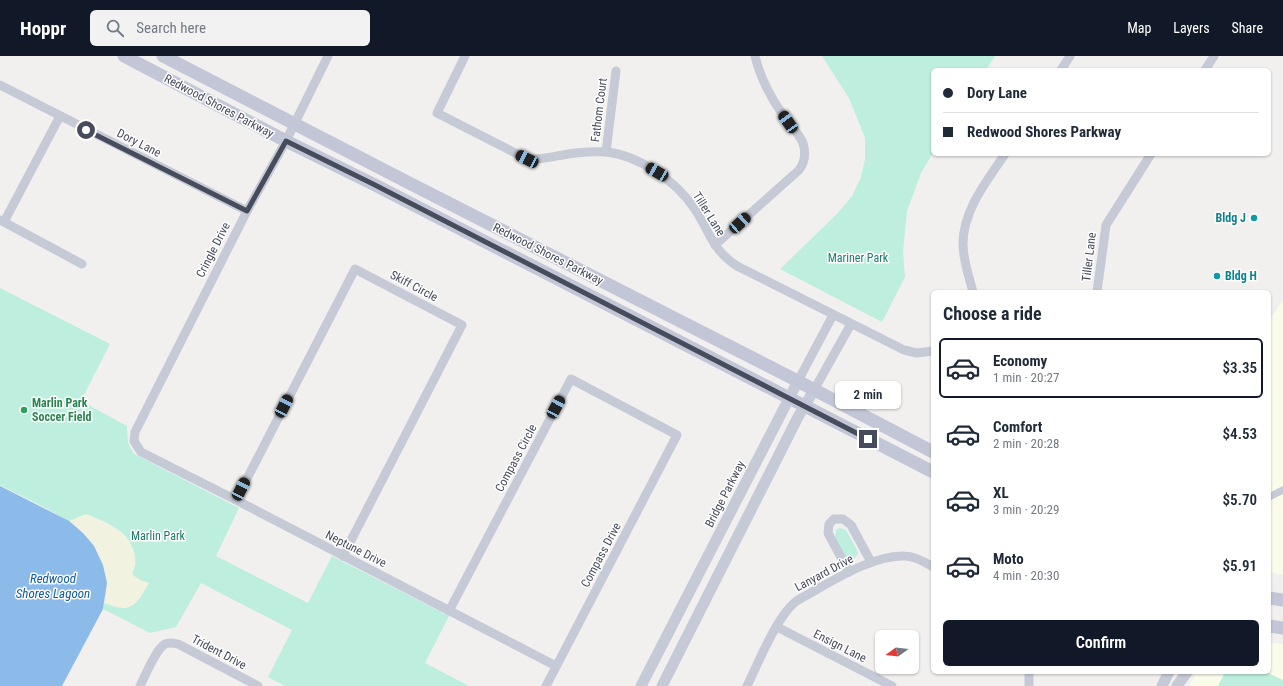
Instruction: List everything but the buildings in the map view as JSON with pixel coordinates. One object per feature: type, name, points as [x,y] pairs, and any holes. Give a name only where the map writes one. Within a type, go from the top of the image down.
[{"type":"main road","name":"Redwood Shores Parkway","points":[[124,56],[286,141],[375,185],[931,471]]},
{"type":"main road","name":"Redwood Shores Parkway","points":[[163,56],[798,381],[931,451]]},
{"type":"main road","points":[[1271,598],[1283,600]]},
{"type":"main road","points":[[1271,626],[1283,628]]},
{"type":"street","name":"Cringle Drive","points":[[146,454],[137,449],[134,441],[135,432],[247,211],[286,141],[328,56]]},
{"type":"street","name":"Tiller Lane","points":[[465,56],[437,113],[527,159],[538,160],[575,153],[606,152],[623,155],[648,167],[665,177],[683,194],[695,209],[715,245],[722,254],[737,266],[904,350],[917,353],[931,351]]},
{"type":"street","points":[[715,245],[799,170],[804,160],[804,149],[801,139],[782,114],[772,96],[755,56]]},
{"type":"street","points":[[1062,68],[1070,56]]},
{"type":"street","points":[[1206,68],[1211,57]]},
{"type":"street","name":"Fathom Court","points":[[606,152],[616,71]]},
{"type":"street","name":"Dory Lane","points":[[0,85],[247,211]]},
{"type":"street","points":[[60,116],[2,221],[82,264]]},
{"type":"street","points":[[972,290],[964,256],[963,245],[966,225],[971,209],[1004,156]]},
{"type":"street","name":"Tiller Lane","points":[[1097,290],[1106,225],[1150,156]]},
{"type":"street","name":"Skiff Circle","points":[[236,500],[355,269],[462,325],[343,556]]},
{"type":"street","name":"Bridge Parkway","points":[[641,686],[833,315]]},
{"type":"street","points":[[662,686],[804,407],[851,324]]},
{"type":"street","name":"Compass Circle","points":[[449,611],[571,379],[677,435]]},
{"type":"street","name":"Compass Drive","points":[[546,686],[677,435]]},
{"type":"street","name":"Neptune Drive","points":[[146,454],[556,666]]},
{"type":"street","points":[[1271,496],[1283,490]]},
{"type":"street","points":[[849,572],[828,533],[829,524],[834,519],[843,519],[851,525],[871,562]]},
{"type":"street","name":"Lanyard Drive","points":[[747,686],[783,616],[795,602],[849,572],[871,562],[905,556],[921,560],[931,566]]},
{"type":"street","name":"Ensign Lane","points":[[777,627],[892,686]]},
{"type":"street","name":"Trident Drive","points":[[140,686],[159,650],[167,643],[178,644],[258,686]]},
{"type":"street","points":[[1029,674],[1029,686]]},
{"type":"street","points":[[1162,686],[1168,674]]},
{"type":"street","points":[[1177,686],[1185,674]]},
{"type":"shaded area","points":[[1283,300],[1283,575],[1271,572],[1271,318]]},
{"type":"shaded area","points":[[1271,642],[1283,644],[1283,686],[1189,686],[1196,674],[1271,674]]},
{"type":"green space","name":"Mariner Park","points":[[822,56],[995,56],[987,68],[931,68],[931,156],[921,173],[907,211],[903,252],[905,277],[882,322],[780,269],[837,214],[852,196],[861,177],[865,159],[865,138],[849,98]]},
{"type":"green space","name":"Marlin Park","points":[[0,288],[110,344],[81,401],[127,426],[128,443],[134,454],[239,508],[216,556],[308,603],[332,556],[449,616],[425,663],[469,686],[285,686],[268,677],[292,630],[201,583],[176,627],[150,633],[103,609],[106,583],[103,562],[93,544],[78,529],[61,517],[0,485]]},
{"type":"green space","points":[[840,528],[846,530],[857,550],[858,554],[854,559],[846,558],[835,537],[836,530]]},
{"type":"green space","points":[[1224,674],[1270,674],[1283,680],[1283,686],[1218,686]]},
{"type":"sand","points":[[86,514],[110,524],[129,540],[135,557],[133,575],[140,580],[149,583],[139,600],[128,608],[121,608],[104,603],[106,590],[105,578],[100,557],[87,538],[69,521]]},
{"type":"water","name":"Redwood Shores Lagoon","points":[[0,486],[69,521],[83,533],[94,546],[103,565],[107,583],[103,609],[62,686],[0,686]]},
{"type":"place","name":"Bldg J","points":[[1254,218]]},
{"type":"place","name":"Bldg H","points":[[1217,276]]},
{"type":"place","name":"Marlin Park Soccer Field","points":[[24,410]]},
{"type":"route","points":[[86,130],[247,211],[286,141],[375,185],[868,439]]}]
